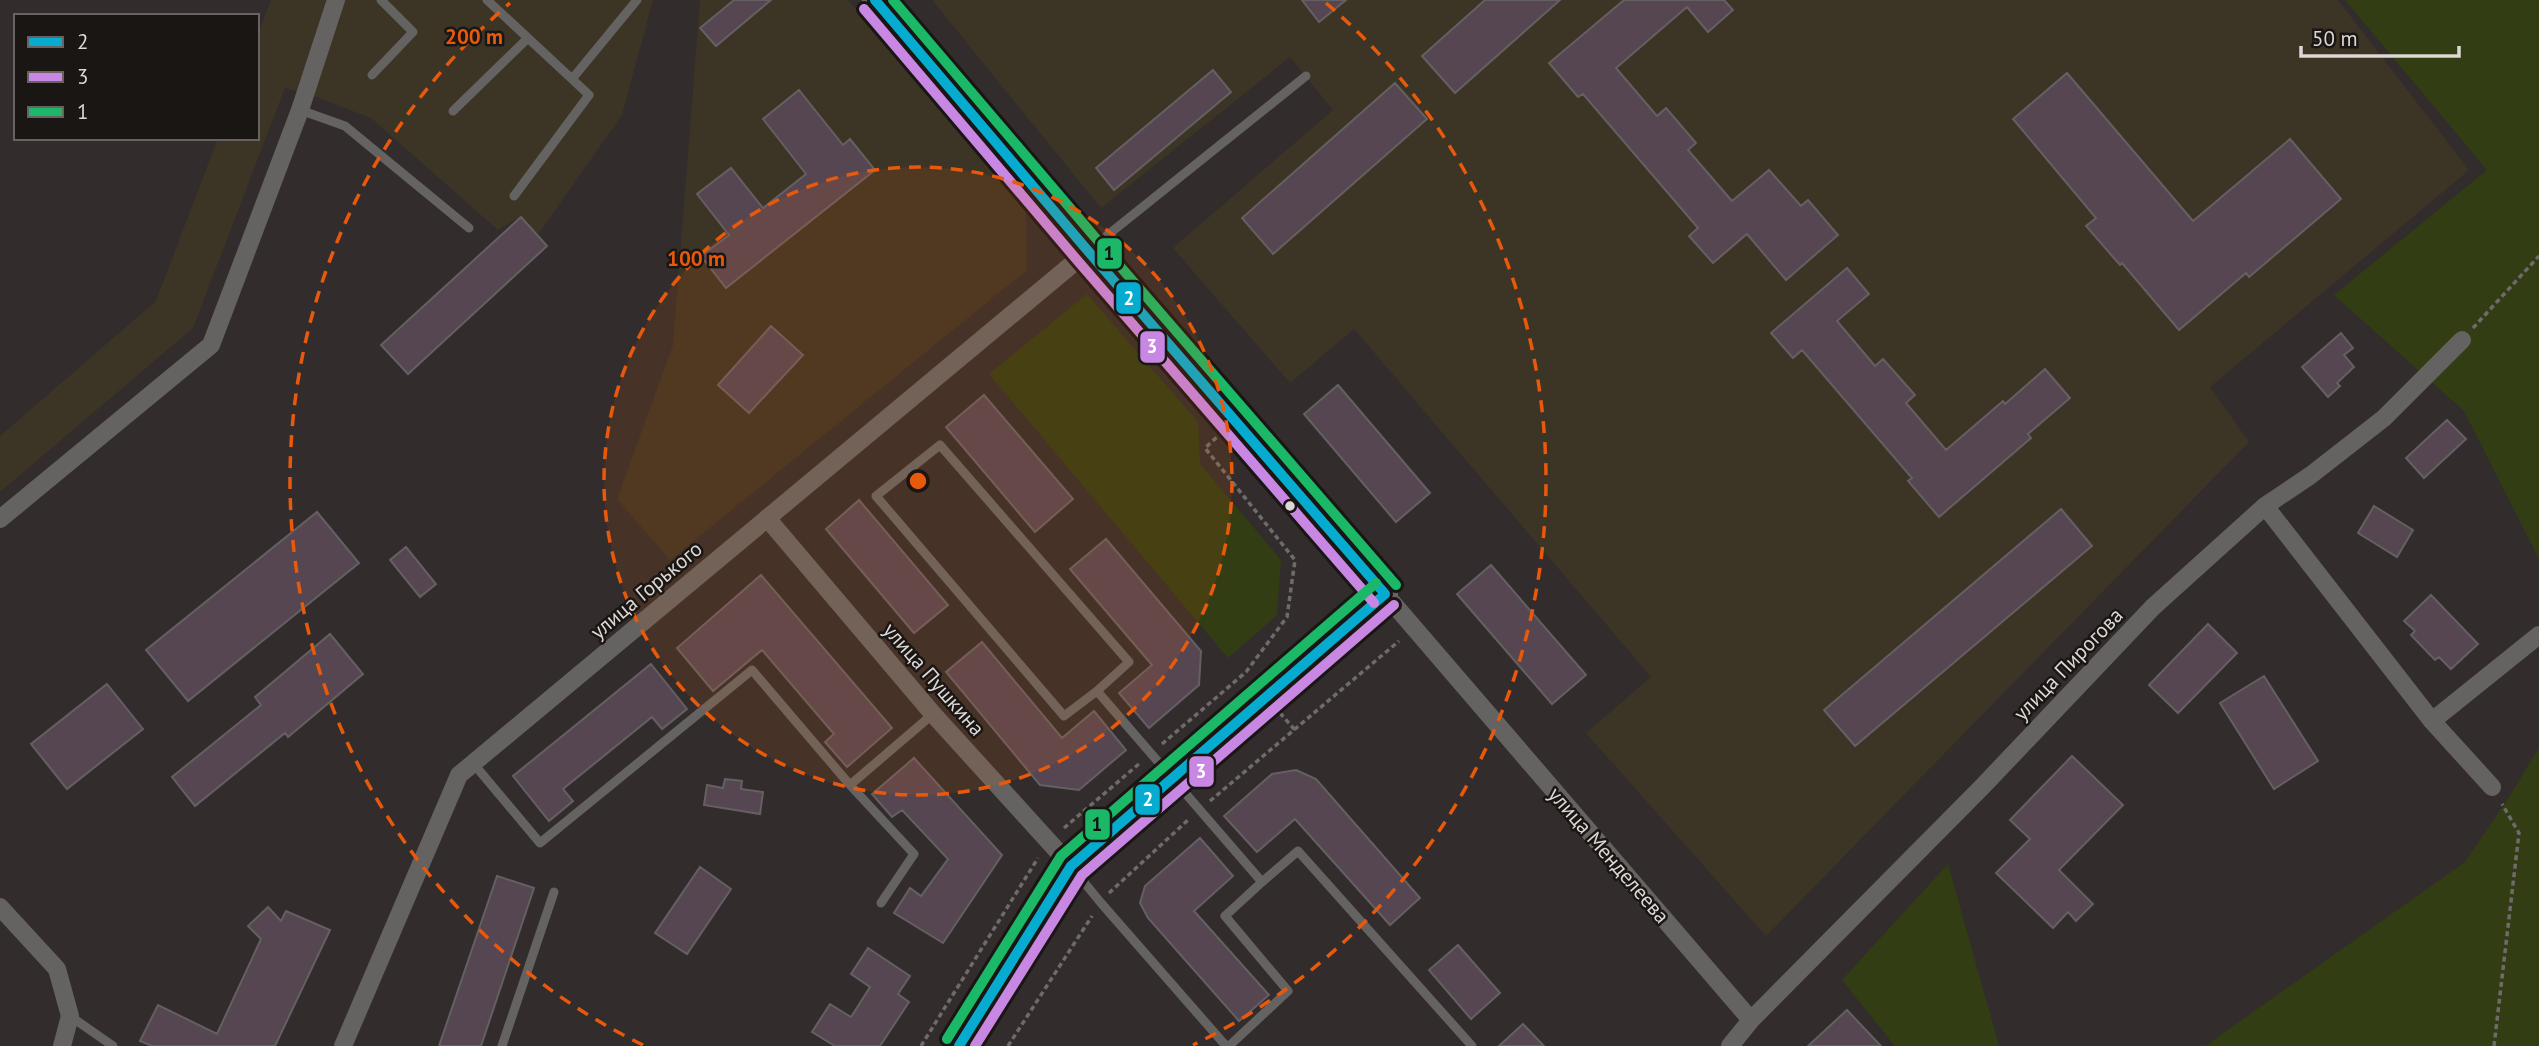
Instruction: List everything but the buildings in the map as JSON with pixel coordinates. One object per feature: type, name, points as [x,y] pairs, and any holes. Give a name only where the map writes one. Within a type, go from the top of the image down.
[{"type":"main road","points":[[875,0],[1385,594],[1071,866],[959,1046]]},
{"type":"street","points":[[0,519],[211,345],[300,110],[336,0]]},
{"type":"street","name":"улица Горького","points":[[343,1046],[459,775],[1088,251]]},
{"type":"street","name":"улица Пирогова","points":[[1730,1046],[1751,1020],[1982,787],[2153,607],[2265,506],[2311,475],[2384,418],[2462,340]]},
{"type":"street","points":[[2265,506],[2432,721],[2492,787]]},
{"type":"street","name":"улица Пушкина","points":[[767,518],[933,715],[1071,866]]},
{"type":"street","name":"улица Менделеева","points":[[1385,594],[1751,1020]]},
{"type":"street","points":[[2432,721],[2539,635]]},
{"type":"street","points":[[0,907],[57,969],[70,1016],[62,1046]]},
{"type":"lane","points":[[372,75],[413,32],[381,0]]},
{"type":"lane","points":[[487,0],[589,95],[514,196]]},
{"type":"lane","points":[[572,79],[637,0]]},
{"type":"lane","points":[[453,111],[528,38]]},
{"type":"lane","points":[[1088,251],[1306,76]]},
{"type":"lane","points":[[300,110],[345,126],[469,228]]},
{"type":"lane","points":[[940,445],[1129,662],[1097,691],[1064,716],[876,496],[940,445]]},
{"type":"lane","points":[[473,764],[540,843],[752,670],[850,785],[914,854],[881,903]]},
{"type":"lane","points":[[1097,691],[1262,882]]},
{"type":"lane","points":[[850,785],[933,715]]},
{"type":"lane","points":[[1071,866],[1227,1046],[1288,991],[1225,916],[1298,851],[1472,1046]]},
{"type":"lane","points":[[502,1046],[554,892]]},
{"type":"lane","points":[[70,1016],[113,1046]]},
{"type":"path","points":[[2462,340],[2539,256]]},
{"type":"path","points":[[2492,787],[2519,833],[2494,1046]]},
{"type":"shaded area","points":[[271,0],[653,0],[622,115],[537,236],[516,219],[498,230],[371,118],[306,93],[285,88],[193,328],[0,492],[0,436],[156,301],[217,140],[259,140],[259,32]]},
{"type":"shaded area","points":[[700,0],[848,0],[1026,211],[1027,270],[670,560],[617,499],[673,345]]},
{"type":"shaded area","points":[[932,0],[2338,0],[2469,170],[2210,387],[2249,442],[1766,936],[1586,733],[1651,677],[1354,329],[1290,383],[1173,248],[1333,110],[1290,57],[1101,208]]},
{"type":"green space","points":[[2345,0],[2539,0],[2539,559],[2464,411],[2334,295],[2487,170]]},
{"type":"green space","points":[[1087,294],[1198,422],[1200,464],[1281,560],[1277,615],[1228,658],[989,374]]},
{"type":"green space","points":[[2539,748],[2539,1046],[2205,1046],[2465,862]]},
{"type":"green space","points":[[1948,864],[1999,1046],[1895,1046],[1842,980]]},
{"type":"transit line","name":"2","points":[[875,0],[1385,594]]},
{"type":"transit line","name":"1","points":[[893,0],[1396,585]]},
{"type":"transit line","name":"3","points":[[864,9],[1374,603]]},
{"type":"transit line","name":"1","points":[[947,1039],[1061,856],[1376,583]]},
{"type":"transit line","name":"2","points":[[959,1046],[1071,866],[1385,594]]},
{"type":"transit line","name":"3","points":[[975,1046],[1082,875],[1394,605]]}]
